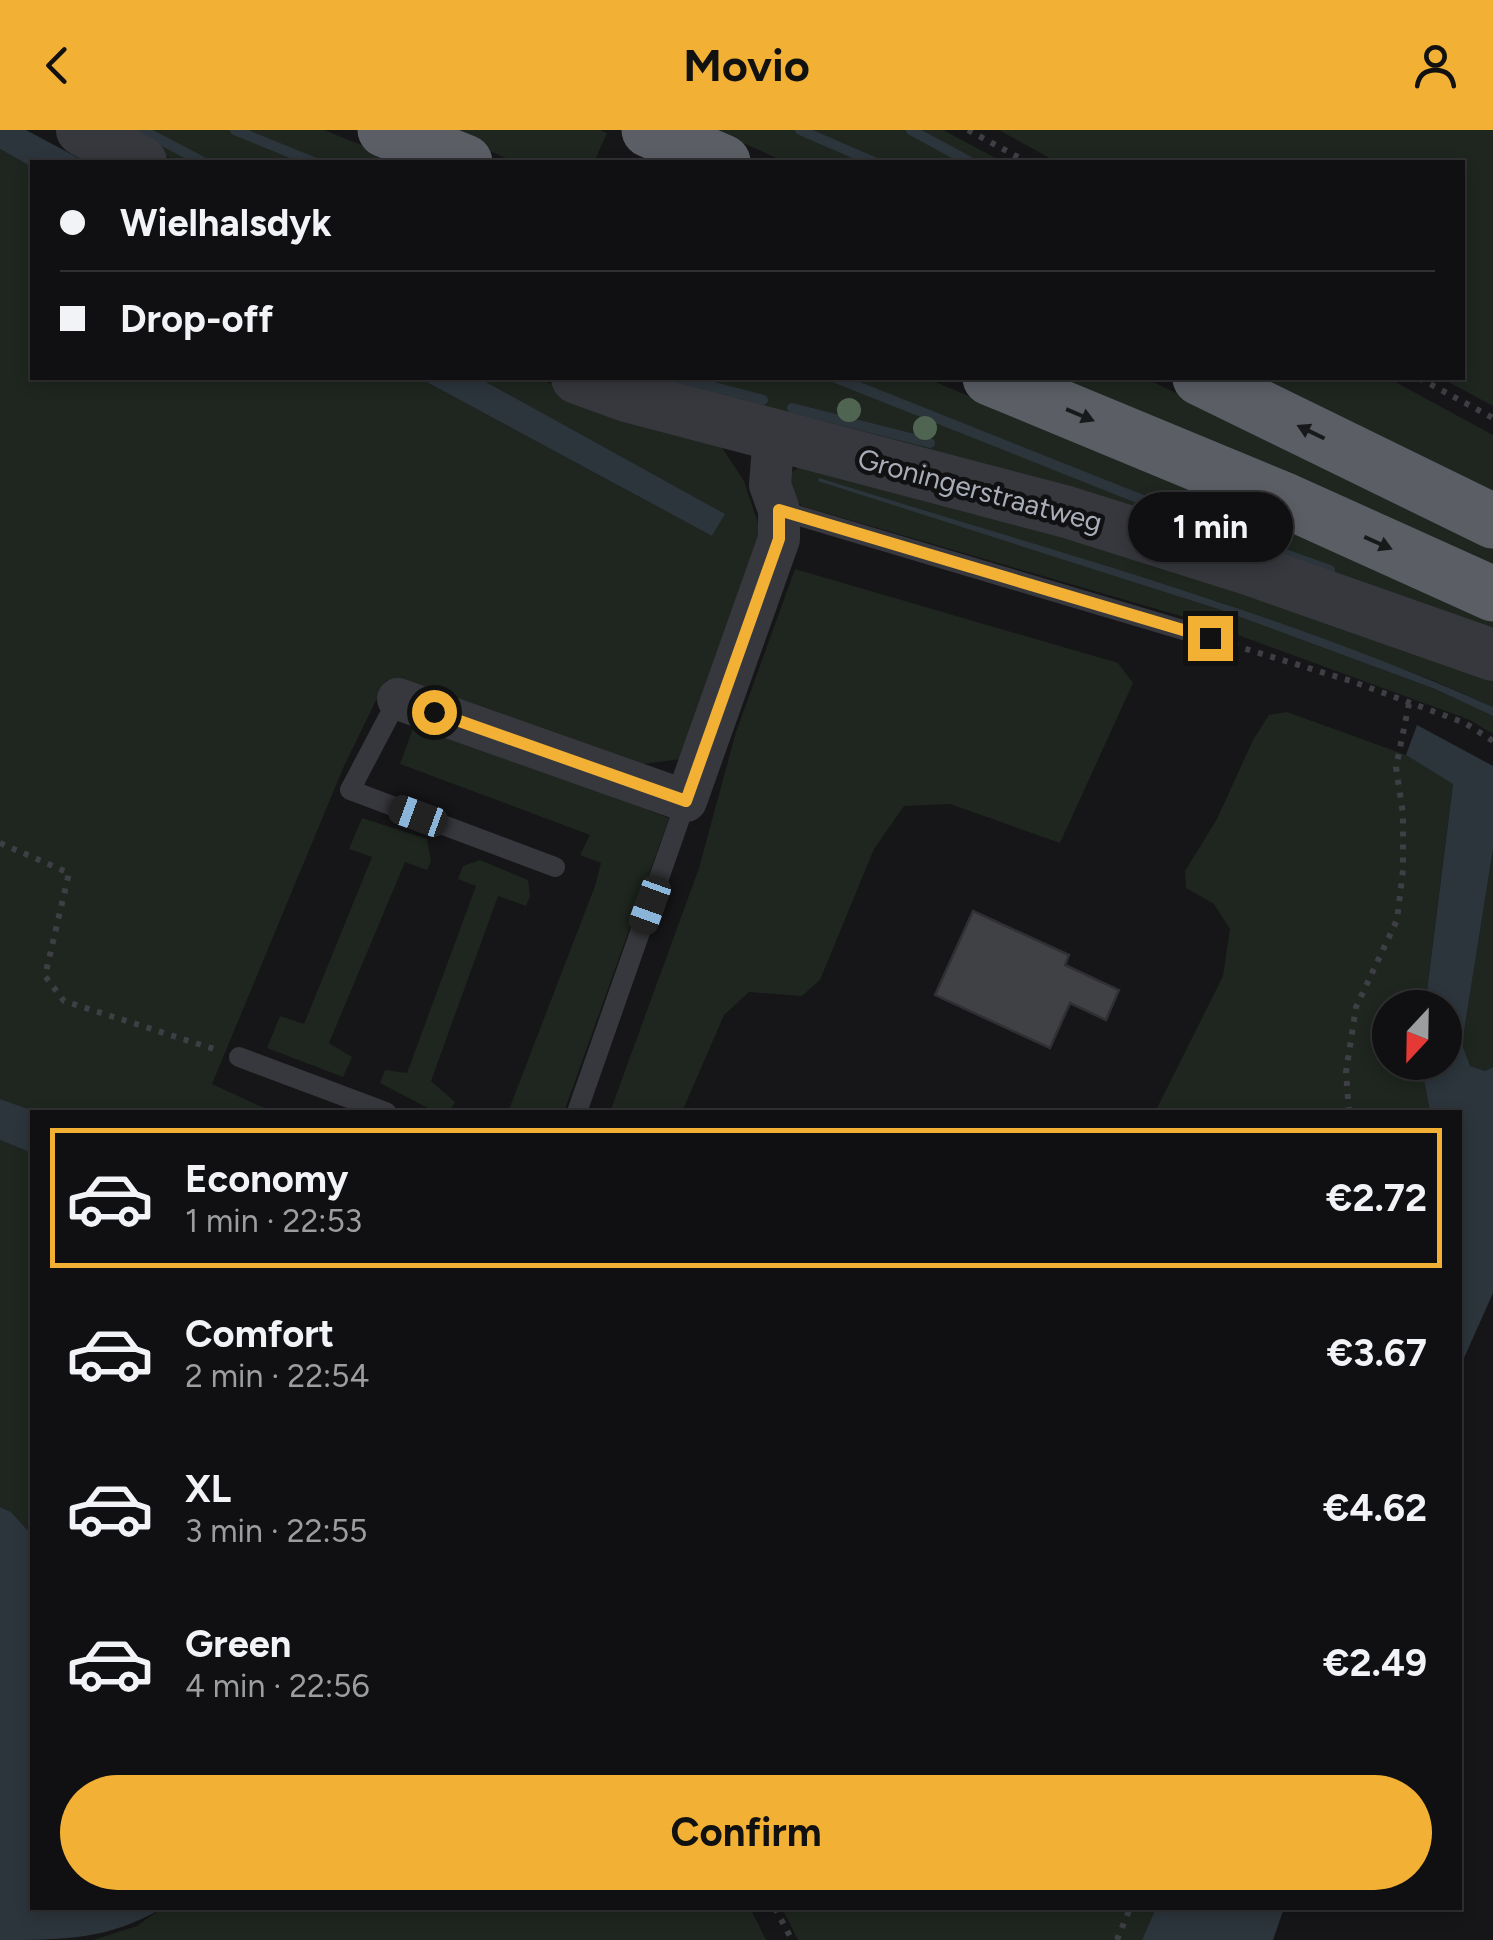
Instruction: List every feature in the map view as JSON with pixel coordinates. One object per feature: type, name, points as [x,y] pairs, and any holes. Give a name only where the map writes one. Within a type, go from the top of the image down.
[{"type":"highway","points":[[385,130],[460,160]]},
{"type":"highway","points":[[650,130],[719,160]]},
{"type":"highway","points":[[995,380],[1287,502],[1493,594]]},
{"type":"highway","points":[[1204,380],[1493,521]]},
{"type":"street","points":[[82,130],[138,160]]},
{"type":"street","name":"Groningerstraatweg","points":[[583,380],[627,396],[1140,534],[1493,655]]},
{"type":"street","points":[[398,699],[686,801],[779,539],[779,510],[770,486],[774,434]]},
{"type":"lane","points":[[779,510],[1210,638]]},
{"type":"lane","points":[[398,699],[350,790],[555,867]]},
{"type":"lane","points":[[578,1110],[686,801]]},
{"type":"lane","points":[[239,1056],[381,1110]]},
{"type":"path","points":[[968,130],[1024,160]]},
{"type":"path","points":[[1423,380],[1493,418]]},
{"type":"path","points":[[1210,638],[1351,681],[1465,723],[1493,741]]},
{"type":"path","points":[[1349,1110],[1346,1072],[1356,1007],[1397,920],[1404,870],[1403,814],[1396,766],[1410,704]]},
{"type":"path","points":[[0,843],[69,872],[44,976],[64,1002],[239,1056]]},
{"type":"path","points":[[776,1910],[792,1940]]},
{"type":"path","points":[[1117,1940],[1129,1910]]},
{"type":"shaded area","points":[[0,130],[26,130],[82,160],[30,160],[30,166],[0,149]]},
{"type":"shaded area","points":[[117,130],[324,130],[398,160],[174,160]]},
{"type":"shaded area","points":[[437,130],[607,133],[595,160],[511,160]]},
{"type":"shaded area","points":[[713,130],[943,130],[999,160],[781,160]]},
{"type":"shaded area","points":[[999,130],[1493,130],[1493,406],[1445,380],[1465,380],[1465,160],[1053,160]]},
{"type":"shaded area","points":[[0,149],[30,166],[30,380],[423,380],[712,536],[724,514],[483,380],[540,380],[717,440],[744,481],[763,538],[688,758],[630,766],[386,680],[344,766],[212,1084],[269,1110],[31,1110],[0,1099]]},
{"type":"shaded area","points":[[423,380],[483,380],[725,514],[712,536]]},
{"type":"shaded area","points":[[630,380],[931,380],[1493,619],[1493,639]]},
{"type":"shaded area","points":[[1043,380],[1149,380],[1493,546],[1493,572]]},
{"type":"shaded area","points":[[1254,380],[1392,380],[1493,435],[1493,499]]},
{"type":"shaded area","points":[[804,465],[884,479],[1493,674],[1493,707],[1432,680],[1222,603],[818,480],[1221,610],[1435,689],[1493,716],[1493,734],[1470,720],[1205,623],[802,506],[790,494],[787,481],[793,471]]},
{"type":"shaded area","points":[[819,478],[1075,556],[1328,640],[1493,707],[1493,716],[1435,689],[1221,610],[818,481]]},
{"type":"shaded area","points":[[795,569],[1118,663],[1133,683],[1060,843],[950,804],[904,806],[874,849],[820,980],[802,996],[749,992],[724,1015],[683,1110],[611,1110],[699,868],[736,732]]},
{"type":"shaded area","points":[[1287,712],[1406,755],[1453,783],[1427,990],[1372,990],[1372,1080],[1424,1080],[1430,1110],[1156,1110],[1223,976],[1230,929],[1214,904],[1186,888],[1185,871],[1217,819],[1253,740],[1269,715]]},
{"type":"shaded area","points":[[416,720],[669,818],[565,1110],[509,1110],[595,886],[601,863],[580,855],[590,835],[400,764]]},
{"type":"shaded area","points":[[1417,725],[1493,766],[1493,849],[1462,1044],[1462,990],[1427,990],[1453,784],[1406,755]]},
{"type":"shaded area","points":[[362,818],[427,839],[431,862],[427,870],[405,862],[329,1043],[352,1057],[343,1077],[267,1048],[280,1016],[304,1024],[372,857],[349,849]]},
{"type":"shaded area","points":[[1493,849],[1493,1067],[1485,1071],[1470,1066],[1462,1044]]},
{"type":"shaded area","points":[[480,860],[528,880],[530,896],[526,906],[498,896],[431,1081],[455,1102],[450,1110],[438,1110],[380,1083],[385,1070],[407,1073],[476,886],[458,879],[463,866]]},
{"type":"shaded area","points":[[1462,1044],[1470,1066],[1485,1071],[1493,1067],[1493,1293],[1462,1363],[1462,1110],[1430,1110],[1424,1080],[1462,1080]]},
{"type":"shaded area","points":[[0,1099],[31,1110],[30,1152],[0,1140]]},
{"type":"shaded area","points":[[0,1140],[30,1152],[30,1533],[11,1512],[0,1507]]},
{"type":"shaded area","points":[[0,1507],[11,1512],[30,1533],[30,1910],[158,1910],[123,1926],[85,1936],[0,1940]]},
{"type":"shaded area","points":[[159,1910],[751,1910],[766,1940],[93,1940],[137,1926]]},
{"type":"shaded area","points":[[783,1910],[1155,1910],[1142,1940],[798,1940]]},
{"type":"shaded area","points":[[1155,1910],[1283,1910],[1273,1940],[1142,1940]]},
{"type":"building","points":[[973,911],[1069,955],[1065,965],[1119,990],[1106,1020],[1070,1003],[1050,1048],[935,995]]},
{"type":"waterway","points":[[142,130],[199,160]]},
{"type":"waterway","points":[[235,130],[308,160]]},
{"type":"waterway","points":[[800,130],[869,160]]},
{"type":"waterway","points":[[911,130],[966,160]]},
{"type":"waterway","points":[[688,380],[763,400]]},
{"type":"waterway","points":[[841,380],[1223,532],[1330,570]]},
{"type":"waterway","points":[[792,408],[930,443]]},
{"type":"route","points":[[434,712],[686,801],[779,539],[779,510],[1210,638]]}]
